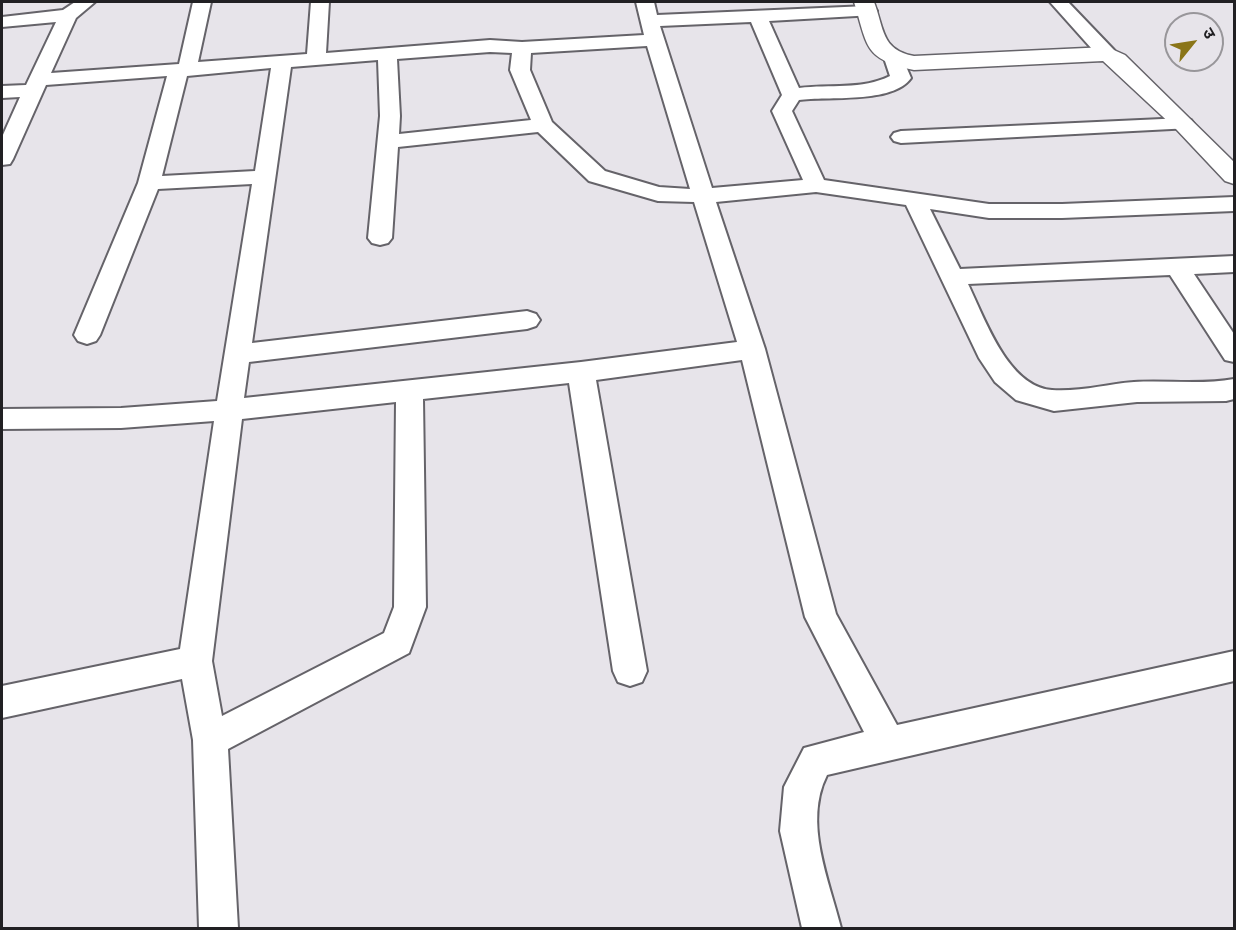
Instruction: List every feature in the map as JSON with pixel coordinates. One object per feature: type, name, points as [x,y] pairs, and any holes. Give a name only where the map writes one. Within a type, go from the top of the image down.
[{"type":"street","points":[[2,159],[68,15],[86,2]]},
{"type":"street","points":[[87,335],[149,183],[202,2]]},
{"type":"street","points":[[316,60],[320,2]]},
{"type":"street","points":[[1059,2],[1107,54],[1117,60],[1184,124],[1234,176]]},
{"type":"street","points":[[2,92],[34,86],[182,70],[490,46],[522,48],[649,21],[758,17],[866,6],[880,50],[895,61],[914,63],[1107,54]]},
{"type":"street","points":[[2,22],[68,15]]},
{"type":"street","points":[[758,17],[792,95]]},
{"type":"street","points":[[649,21],[752,349],[821,617],[888,743]]},
{"type":"street","points":[[522,48],[520,70],[543,125],[597,176],[658,194],[703,196],[816,184],[989,211],[1234,204]]},
{"type":"street","points":[[380,238],[390,116],[387,53]]},
{"type":"street","points":[[816,184],[782,111],[792,95],[807,92],[862,91],[889,85],[901,78],[895,61]]},
{"type":"street","points":[[218,928],[210,740],[195,661],[229,410],[282,62]]},
{"type":"street","points":[[901,137],[1184,124]]},
{"type":"street","points":[[388,142],[543,125]]},
{"type":"street","points":[[149,183],[265,177]]},
{"type":"street","points":[[915,201],[1002,374],[1018,389],[1033,397],[1058,400],[1125,393],[1234,389]]},
{"type":"street","points":[[952,277],[1234,264]]},
{"type":"street","points":[[1177,267],[1234,353]]},
{"type":"street","points":[[238,354],[527,320]]},
{"type":"street","points":[[2,419],[122,418],[229,410],[410,392],[752,349]]},
{"type":"street","points":[[581,372],[630,671]]},
{"type":"street","points":[[210,740],[397,643],[410,607],[410,392]]},
{"type":"street","points":[[2,702],[195,661]]},
{"type":"street","points":[[821,928],[798,831],[802,787],[816,760],[1234,666]]}]
